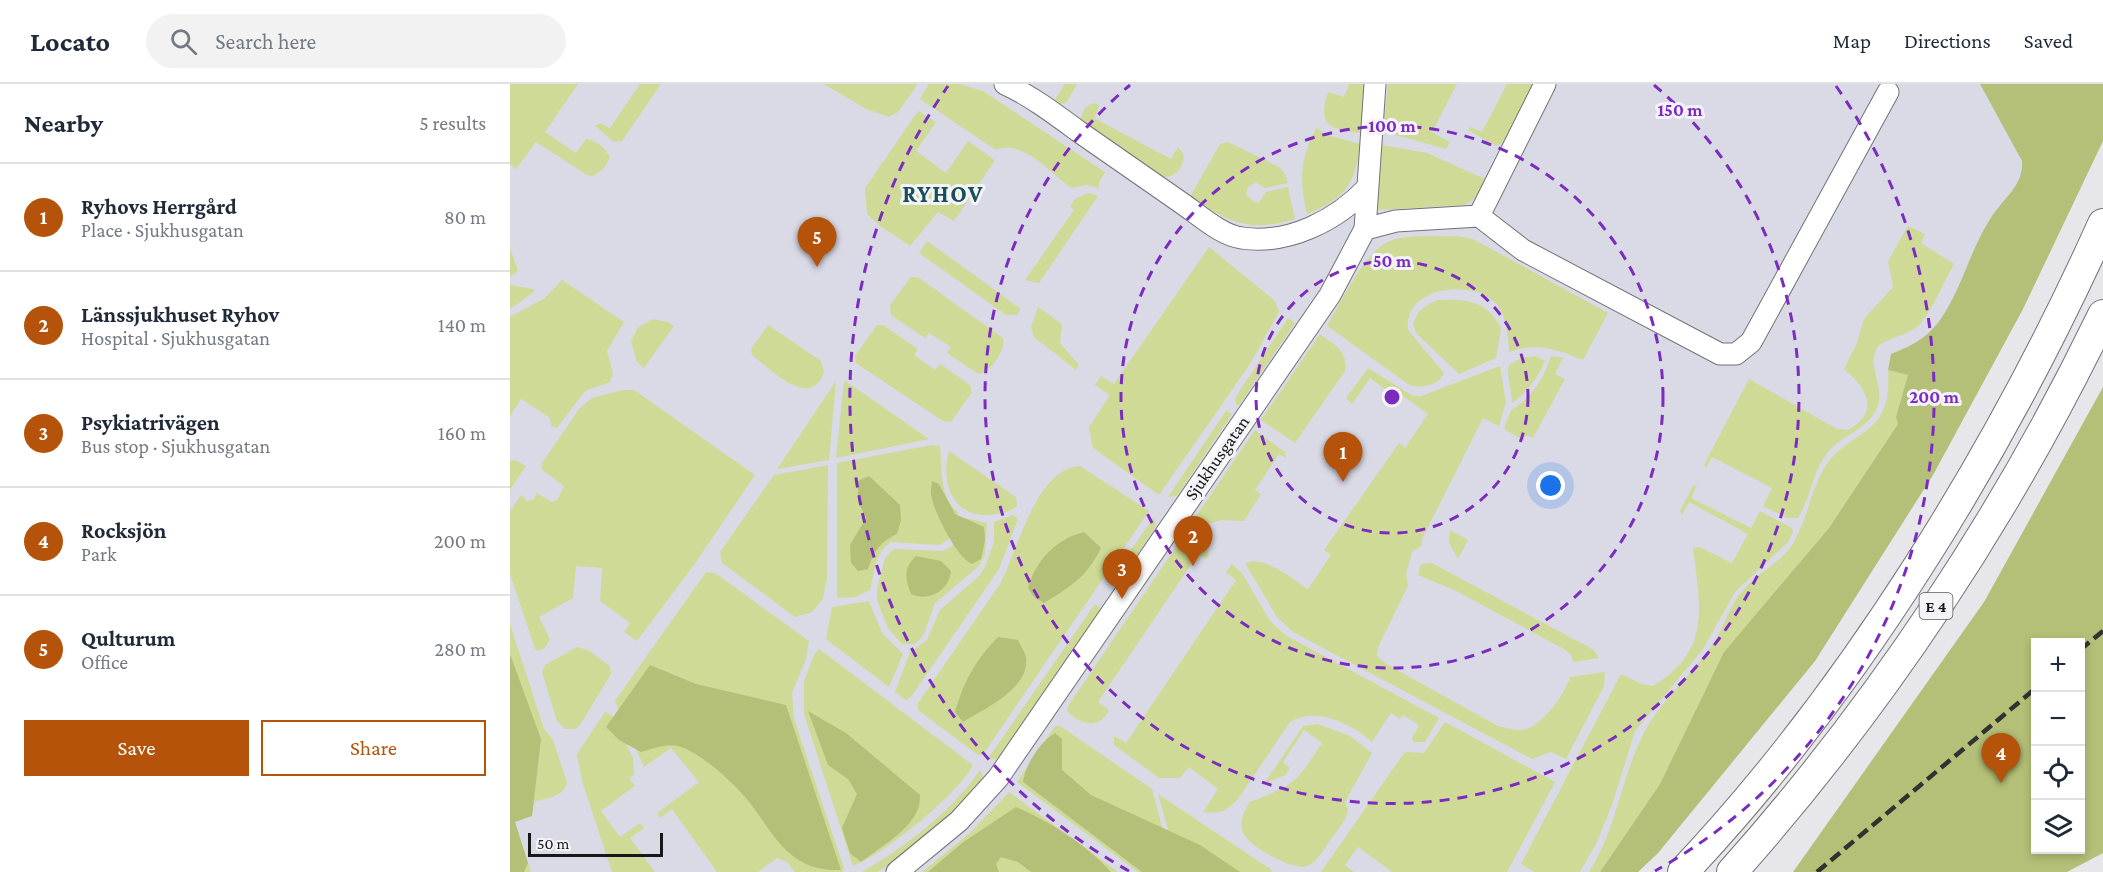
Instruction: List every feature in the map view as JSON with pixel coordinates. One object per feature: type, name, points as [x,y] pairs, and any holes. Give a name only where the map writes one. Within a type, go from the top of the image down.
[{"type":"highway","name":"E 4","points":[[1683,872],[1755,790],[1802,729],[1918,563],[2021,391],[2103,224]]},
{"type":"highway","name":"E 4","points":[[1732,872],[1819,767],[1921,629],[2024,463],[2103,315]]},
{"type":"street","points":[[1005,84],[1057,116],[1200,216],[1240,238],[1272,237],[1296,233],[1324,222],[1350,206],[1368,187]]},
{"type":"street","name":"Sjukhusgatan","points":[[897,872],[959,821],[1014,756],[1330,295],[1365,229],[1375,84]]},
{"type":"street","points":[[1479,216],[1545,84]]},
{"type":"street","points":[[1365,229],[1396,221],[1479,216],[1523,250],[1720,354],[1736,354],[1751,342],[1888,92]]},
{"type":"shaded area","points":[[510,84],[2103,84],[2103,141],[2023,309],[1933,475],[1815,661],[1658,853],[1638,872],[524,872],[528,863],[515,821],[510,657]]},
{"type":"green space","points":[[510,84],[578,84],[545,132],[576,153],[586,139],[597,143],[610,158],[604,168],[593,176],[587,175],[536,142],[516,169],[510,164]]},
{"type":"green space","points":[[640,84],[661,84],[622,141],[614,142],[595,126],[600,123],[610,128]]},
{"type":"green space","points":[[824,84],[918,84],[898,112],[889,117],[866,109]]},
{"type":"green space","points":[[929,84],[959,84],[983,91],[1105,172],[1099,182],[1099,188],[1087,185],[1071,188],[1026,153],[1006,148],[996,150],[920,99]]},
{"type":"green space","points":[[1065,84],[1077,84],[1067,102],[1059,105],[1054,101]]},
{"type":"green space","points":[[1349,84],[1364,84],[1361,133],[1341,130],[1328,124],[1325,119],[1328,92],[1344,97]]},
{"type":"green space","points":[[1388,84],[1457,84],[1432,132],[1450,142],[1446,149],[1383,130]]},
{"type":"green space","points":[[1507,84],[1537,84],[1506,141],[1496,146],[1468,130],[1470,127],[1482,132]]},
{"type":"green space","points":[[1980,84],[2103,84],[2103,141],[2023,309],[1933,475],[1815,661],[1658,853],[1638,872],[1600,872],[1660,784],[1724,652],[1829,528],[1898,424],[1896,417],[1908,375],[1888,370],[1891,354],[1918,341],[1940,320],[1948,308],[1984,229],[2017,184],[2022,170],[2022,161]]},
{"type":"green space","points":[[1093,103],[1100,105],[1094,118],[1171,159],[1178,147],[1184,155],[1177,172],[1161,177],[1080,119],[1085,108]]},
{"type":"green space","points":[[918,111],[936,122],[916,151],[946,173],[968,141],[995,160],[954,221],[938,212],[910,246],[880,226],[867,214],[865,188]]},
{"type":"green space","points":[[1316,128],[1327,135],[1360,144],[1355,170],[1346,188],[1331,202],[1307,214],[1302,170]]},
{"type":"green space","points":[[1228,142],[1279,167],[1288,183],[1265,188],[1256,182],[1248,187],[1246,194],[1254,202],[1259,202],[1266,192],[1288,187],[1295,219],[1265,225],[1240,223],[1216,213],[1190,197],[1220,144]]},
{"type":"green space","points":[[1382,145],[1427,153],[1485,179],[1476,198],[1464,205],[1380,210],[1377,209]]},
{"type":"green space","points":[[1089,193],[1098,196],[1039,283],[1025,280],[1074,210],[1070,206],[1075,199]]},
{"type":"green space","points":[[1908,226],[1925,234],[1921,243],[1954,264],[1934,303],[1920,324],[1877,348],[1874,363],[1879,402],[1876,410],[1866,423],[1828,452],[1818,468],[1798,518],[1786,518],[1763,506],[1772,488],[1712,457],[1706,468],[1704,465],[1749,379],[1837,429],[1848,430],[1865,416],[1867,400],[1864,392],[1844,369],[1856,345],[1864,319],[1893,287],[1888,261]]},
{"type":"green space","points":[[1458,236],[1473,239],[1608,313],[1583,360],[1537,347],[1509,352],[1505,322],[1501,311],[1488,297],[1474,291],[1458,289],[1428,295],[1416,304],[1409,315],[1408,330],[1444,373],[1438,381],[1429,385],[1408,384],[1327,326],[1355,277],[1373,253],[1383,245],[1393,240],[1409,237]]},
{"type":"green space","points":[[927,241],[1021,309],[1017,315],[1006,315],[919,253]]},
{"type":"green space","points":[[1209,247],[1275,301],[1279,312],[1250,364],[1159,495],[1093,448],[1089,427],[1110,395],[1095,385],[1101,376],[1114,384]]},
{"type":"green space","points":[[510,248],[518,271],[511,276],[510,276]]},
{"type":"green space","points":[[911,277],[919,278],[1003,338],[1000,354],[993,365],[979,374],[947,353],[951,347],[929,333],[925,338],[891,315],[890,305]]},
{"type":"green space","points":[[562,280],[624,322],[607,351],[613,373],[610,382],[585,391],[557,428],[551,426],[550,418],[521,399],[510,416],[510,317],[545,298]]},
{"type":"green space","points":[[510,285],[533,289],[535,291],[510,309]]},
{"type":"green space","points":[[1438,300],[1467,301],[1489,312],[1501,328],[1496,358],[1459,374],[1417,334],[1413,325],[1416,316],[1425,306]]},
{"type":"green space","points":[[1038,307],[1062,324],[1060,343],[1079,365],[1076,370],[1034,337],[1031,327]]},
{"type":"green space","points":[[1288,318],[1295,323],[1239,405],[1236,405],[1235,398]]},
{"type":"green space","points":[[653,319],[668,322],[674,326],[644,368],[637,362],[631,341],[638,327]]},
{"type":"green space","points":[[768,325],[821,361],[824,372],[818,383],[810,388],[790,383],[752,355],[751,349]]},
{"type":"green space","points":[[877,325],[883,325],[918,349],[914,355],[935,370],[940,364],[970,385],[972,392],[951,422],[943,421],[856,363],[855,356]]},
{"type":"green space","points":[[1320,334],[1342,353],[1345,371],[1295,443],[1261,420]]},
{"type":"green space","points":[[1536,356],[1545,361],[1542,367],[1527,389],[1512,403],[1509,365],[1521,358]]},
{"type":"green space","points":[[1551,356],[1563,358],[1555,374],[1565,379],[1533,438],[1526,435],[1523,440],[1504,429],[1511,410],[1525,400],[1536,387]]},
{"type":"green space","points":[[1500,366],[1506,402],[1499,426],[1483,418],[1422,539],[1422,545],[1412,552],[1406,574],[1408,586],[1378,647],[1377,656],[1388,665],[1498,726],[1516,730],[1527,729],[1547,714],[1559,700],[1570,677],[1605,672],[1604,686],[1566,759],[1551,752],[1532,759],[1293,632],[1277,617],[1245,563],[1253,561],[1270,565],[1308,589],[1331,555],[1324,550],[1399,443],[1405,448],[1428,414],[1393,389],[1390,393],[1370,378],[1352,404],[1346,398],[1368,368],[1413,396],[1421,396]]},
{"type":"green space","points":[[1888,370],[1908,375],[1896,417],[1898,424],[1829,528],[1724,652],[1660,784],[1600,872],[1589,872],[1607,837],[1631,764],[1646,729],[1708,651],[1740,594],[1782,557],[1792,545],[1801,528],[1821,474],[1831,458],[1876,422],[1883,410],[1888,393]]},
{"type":"green space","points":[[836,381],[829,460],[777,469]]},
{"type":"green space","points":[[844,382],[847,382],[929,439],[836,458]]},
{"type":"green space","points":[[2103,387],[2103,853],[2067,872],[1793,872],[1984,602]]},
{"type":"green space","points":[[623,390],[634,390],[755,475],[694,565],[637,641],[624,632],[630,623],[600,601],[602,568],[576,566],[573,598],[539,617],[550,639],[545,648],[539,651],[535,649],[510,574],[510,511],[521,495],[527,501],[534,499],[537,493],[552,502],[557,500],[564,486],[541,469],[542,463],[579,409],[592,398]]},
{"type":"green space","points":[[1226,411],[1232,414],[1179,493],[1168,497]]},
{"type":"green space","points":[[1255,430],[1285,452],[1286,458],[1279,454],[1255,490],[1261,494],[1244,521],[1222,520],[1201,525],[1196,520],[1197,515]]},
{"type":"green space","points":[[932,445],[940,446],[944,490],[958,513],[951,538],[939,545],[891,542],[885,546],[878,557],[870,590],[855,597],[837,598],[837,463]]},
{"type":"green space","points":[[949,451],[1016,497],[1017,506],[1005,512],[982,515],[961,507],[949,488],[946,476]]},
{"type":"green space","points":[[515,460],[526,466],[510,490],[510,461]]},
{"type":"green space","points":[[828,465],[827,578],[823,599],[812,612],[795,617],[722,563],[720,552],[774,475]]},
{"type":"green space","points":[[1080,466],[1149,511],[984,753],[978,755],[918,710],[918,703],[1000,584],[1021,533],[1040,496],[1051,481],[1064,471]]},
{"type":"green space","points":[[869,476],[900,505],[901,520],[897,534],[878,548],[868,569],[858,571],[851,563],[850,545],[866,518],[858,501],[858,481]]},
{"type":"green space","points":[[932,481],[939,484],[955,514],[984,527],[985,540],[981,559],[972,564],[953,544],[941,523],[931,495]]},
{"type":"green space","points":[[1697,485],[1691,498],[1751,528],[1760,511],[1792,528],[1793,532],[1788,542],[1735,592],[1703,649],[1635,731],[1612,805],[1596,844],[1580,872],[1535,872],[1521,864],[1621,674],[1642,684],[1653,686],[1672,672],[1685,658],[1693,642],[1698,626],[1699,608],[1693,548],[1700,547],[1732,563],[1748,534],[1689,502],[1682,515],[1680,511],[1693,486]]},
{"type":"green space","points":[[1013,515],[1018,519],[999,569],[911,697],[906,700],[895,692],[910,652],[927,640],[940,610],[979,576],[985,567],[994,542],[994,522]]},
{"type":"green space","points":[[1154,517],[1156,526],[1127,570],[1120,566]]},
{"type":"green space","points":[[965,518],[987,523],[985,555],[978,567],[935,603],[923,636],[915,644],[902,644],[888,628],[877,600],[877,588],[885,558],[894,549],[943,551],[952,546]]},
{"type":"green space","points":[[1450,530],[1468,540],[1458,559],[1449,543]]},
{"type":"green space","points":[[1084,532],[1101,548],[1090,567],[1070,586],[1044,603],[1034,597],[1028,588],[1036,568],[1048,552],[1074,535]]},
{"type":"green space","points":[[1184,535],[1206,547],[1209,555],[1206,559],[1198,554],[1098,702],[1109,710],[1105,716],[1095,723],[1078,720],[1067,711],[1068,706]]},
{"type":"green space","points":[[916,556],[941,561],[951,571],[942,589],[931,596],[911,594],[906,574]]},
{"type":"green space","points":[[1432,563],[1594,650],[1599,658],[1573,662],[1571,655],[1564,649],[1456,591],[1418,575],[1421,564]]},
{"type":"green space","points":[[1232,564],[1242,573],[1270,621],[1285,635],[1439,718],[1425,742],[1413,742],[1412,738],[1419,725],[1403,715],[1400,719],[1391,713],[1372,742],[1354,729],[1333,719],[1311,716],[1300,718],[1290,722],[1238,799],[1230,807],[1214,813],[1203,812],[1218,789],[1189,767],[1180,778],[1159,778],[1114,745],[1114,736],[1126,743],[1236,580],[1226,572]]},
{"type":"green space","points":[[706,572],[715,573],[809,641],[806,659],[792,693],[794,719],[844,868],[842,872],[795,872],[787,862],[777,858],[758,872],[717,872],[672,809],[660,818],[657,813],[699,782],[671,748],[644,767],[615,701]]},
{"type":"green space","points":[[869,601],[882,633],[903,654],[889,687],[826,639],[832,607]]},
{"type":"green space","points":[[1095,604],[1102,609],[1000,758],[987,760]]},
{"type":"green space","points":[[510,624],[544,729],[553,740],[567,782],[566,787],[559,794],[534,802],[532,816],[515,821],[531,872],[519,872],[511,845]]},
{"type":"green space","points":[[998,637],[1018,640],[1026,657],[1021,679],[1004,697],[963,722],[955,712],[962,690],[977,662]]},
{"type":"green space","points":[[577,647],[588,650],[610,666],[611,674],[580,725],[575,729],[565,729],[557,721],[542,672],[545,665]]},
{"type":"green space","points":[[819,649],[973,765],[937,807],[883,849],[853,866],[804,714],[804,681],[814,655]]},
{"type":"green space","points":[[510,654],[541,739],[532,816],[515,822],[528,863],[524,872],[510,872]]},
{"type":"green space","points":[[650,665],[696,684],[786,705],[841,870],[808,865],[796,858],[785,849],[736,787],[697,755],[673,745],[641,752],[619,740],[606,727]]},
{"type":"green space","points":[[808,711],[846,733],[920,795],[915,816],[908,825],[861,862],[850,853],[842,828],[857,794],[848,779],[828,765]]},
{"type":"green space","points":[[605,712],[612,715],[633,758],[634,775],[629,778],[635,786],[601,811],[620,837],[640,823],[644,828],[630,838],[655,872],[612,872],[582,781],[577,754]]},
{"type":"green space","points":[[1445,722],[1555,782],[1507,872],[1392,872],[1358,847],[1345,865],[1354,872],[1321,872],[1402,756],[1406,752],[1424,753]]},
{"type":"green space","points":[[1318,724],[1350,736],[1372,753],[1345,802],[1348,810],[1346,818],[1315,861],[1300,867],[1282,861],[1253,844],[1243,833],[1242,821],[1249,802],[1276,792],[1300,775],[1322,743],[1304,730],[1283,762],[1290,768],[1285,775],[1264,784],[1303,726]]},
{"type":"green space","points":[[1055,726],[1060,726],[1152,789],[1174,872],[1138,872],[1017,782]]},
{"type":"green space","points":[[1055,733],[1062,739],[1062,770],[1091,795],[1200,845],[1240,872],[1142,872],[1023,782],[1034,754]]},
{"type":"green space","points":[[980,770],[984,779],[944,821],[884,868],[877,872],[862,872],[911,840],[955,800]]},
{"type":"green space","points":[[1009,792],[1118,872],[922,872],[970,833]]},
{"type":"green space","points":[[1158,794],[1272,870],[1271,872],[1180,872]]},
{"type":"green space","points":[[1016,807],[1067,835],[1091,852],[1111,872],[1031,872],[1018,862],[1001,857],[996,864],[999,872],[928,872],[962,843]]},
{"type":"railway","points":[[2085,646],[2103,631]]},
{"type":"railway","points":[[1817,872],[2031,692]]},
{"type":"place","name":"Qulturum","points":[[817,267]]},
{"type":"place","name":"Ryhovs Herrgård","points":[[1343,482]]},
{"type":"place","name":"Länssjukhuset Ryhov","points":[[1193,566]]},
{"type":"place","name":"Psykiatrivägen","points":[[1122,599]]},
{"type":"place","name":"Rocksjön","points":[[2001,783]]},
{"type":"district","name":"RYHOV","points":[[943,193]]}]
